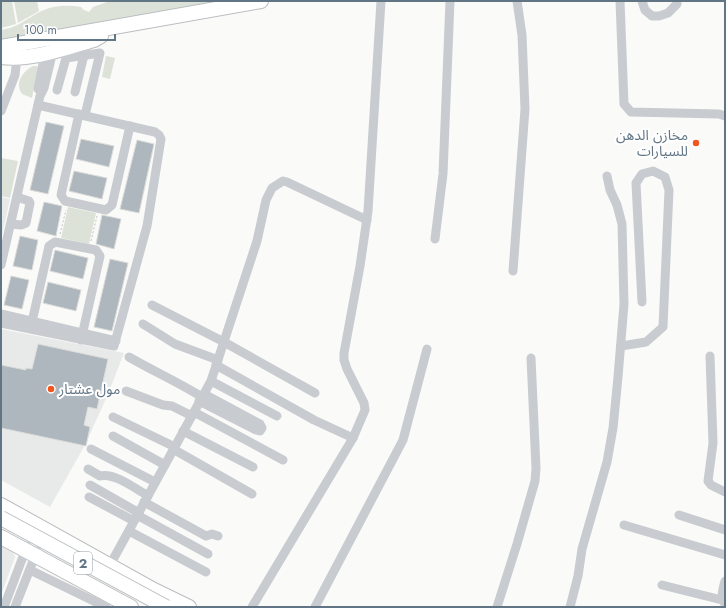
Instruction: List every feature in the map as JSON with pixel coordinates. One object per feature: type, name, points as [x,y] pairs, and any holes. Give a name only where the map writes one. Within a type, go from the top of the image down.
[{"type":"highway","points":[[1,47],[261,1]]},
{"type":"highway","points":[[1,56],[17,58],[49,52],[94,40],[101,37],[105,29]]},
{"type":"highway","points":[[1,505],[40,530],[189,607]]},
{"type":"highway","name":"2","points":[[1,518],[166,607]]},
{"type":"highway","name":"2","points":[[1,526],[150,607]]},
{"type":"highway","points":[[1,537],[32,550],[128,606]]},
{"type":"street","points":[[252,607],[353,438],[364,410],[364,404],[346,369],[344,353],[367,220],[381,1]]},
{"type":"street","points":[[435,239],[443,174],[450,1]]},
{"type":"street","points":[[513,270],[525,109],[522,35],[517,1]]},
{"type":"street","points":[[620,1],[624,104],[626,108],[631,112],[719,114],[725,116]]},
{"type":"street","points":[[642,1],[645,10],[652,16],[658,16],[668,13],[677,4],[677,1]]},
{"type":"street","points":[[1,266],[39,101],[38,87],[49,52]]},
{"type":"street","points":[[57,90],[66,59],[68,57],[98,52],[100,54],[61,195],[62,199],[68,202],[106,210],[112,205],[130,126]]},
{"type":"street","points":[[75,92],[84,54]]},
{"type":"street","points":[[1,111],[15,75],[17,58]]},
{"type":"street","points":[[1,314],[114,346],[148,226],[161,139],[157,133],[82,115],[39,101]]},
{"type":"street","points":[[621,346],[646,342],[663,327],[668,190],[665,177],[653,171],[642,174],[636,183],[642,302]]},
{"type":"street","points":[[570,607],[578,576],[582,549],[607,462],[613,428],[621,346],[624,304],[622,224],[617,205],[610,190],[606,176]]},
{"type":"street","points":[[110,565],[211,381],[257,241],[266,200],[272,188],[283,181],[287,182],[367,220]]},
{"type":"street","points":[[11,224],[21,225],[26,223],[30,203],[29,201],[17,197]]},
{"type":"street","points":[[32,322],[49,246],[55,242],[58,242],[96,250],[100,256],[82,336]]},
{"type":"street","points":[[152,304],[315,393]]},
{"type":"street","points":[[1,322],[82,336]]},
{"type":"street","points":[[143,324],[175,344],[217,363],[314,420],[353,438]]},
{"type":"street","points":[[315,607],[403,440],[427,349]]},
{"type":"street","points":[[710,356],[713,442],[708,481],[711,485],[725,492]]},
{"type":"street","points":[[129,357],[164,376],[173,379],[202,397],[256,430],[260,431],[262,428],[260,424],[202,397]]},
{"type":"street","points":[[497,607],[535,481],[536,468],[531,358]]},
{"type":"street","points":[[211,381],[277,416]]},
{"type":"street","points":[[126,391],[163,405],[172,406],[193,414],[283,460]]},
{"type":"street","points":[[114,417],[174,448],[252,494]]},
{"type":"street","points":[[183,431],[253,467]]},
{"type":"street","points":[[113,436],[165,464]]},
{"type":"street","points":[[91,449],[155,482]]},
{"type":"street","points":[[88,469],[100,476],[104,475],[115,477],[146,499],[206,536],[212,534],[218,536]]},
{"type":"street","points":[[90,486],[137,516],[208,554]]},
{"type":"street","points":[[89,497],[137,516]]},
{"type":"street","points":[[679,515],[725,530]]},
{"type":"street","points":[[624,525],[725,555]]},
{"type":"street","points":[[129,531],[206,572]]},
{"type":"street","points":[[15,607],[30,570],[32,550]]},
{"type":"street","points":[[4,607],[32,550]]},
{"type":"street","points":[[30,570],[106,607]]},
{"type":"street","points":[[662,585],[724,602],[722,592],[725,582]]},
{"type":"path","points":[[58,242],[68,202]]},
{"type":"path","points":[[89,249],[99,208]]},
{"type":"shaded area","points":[[1,1],[12,1],[16,24],[1,28]]},
{"type":"shaded area","points":[[14,1],[37,1],[39,11],[18,23]]},
{"type":"shaded area","points":[[110,1],[232,1],[1,42],[1,30],[14,27],[49,8],[58,6],[81,7],[89,12],[93,7]]},
{"type":"shaded area","points":[[106,56],[115,58],[110,79],[102,77]]},
{"type":"shaded area","points":[[33,66],[37,66],[38,68],[32,98],[22,94],[19,82],[23,74]]},
{"type":"shaded area","points":[[1,158],[18,161],[10,198],[1,196]]},
{"type":"shaded area","points":[[1,197],[10,199],[1,240]]},
{"type":"shaded area","points":[[68,207],[96,213],[89,244],[61,238]]},
{"type":"shaded area","points":[[1,329],[124,353],[108,394],[85,445],[50,507],[1,480]]},
{"type":"shaded area","points":[[1,542],[13,551],[15,557],[1,595]]},
{"type":"building","points":[[46,122],[64,126],[48,194],[30,190]]},
{"type":"building","points":[[81,139],[114,146],[109,167],[76,159]]},
{"type":"building","points":[[137,140],[154,144],[139,213],[120,209]]},
{"type":"building","points":[[74,171],[107,178],[102,199],[69,191]]},
{"type":"building","points":[[44,202],[62,206],[56,236],[37,231]]},
{"type":"building","points":[[102,215],[121,219],[114,249],[96,244]]},
{"type":"building","points":[[20,236],[38,240],[32,270],[13,266]]},
{"type":"building","points":[[55,250],[88,258],[83,279],[50,271]]},
{"type":"building","points":[[110,259],[128,263],[112,331],[94,327]]},
{"type":"building","points":[[11,276],[29,280],[22,309],[4,305]]},
{"type":"building","points":[[48,282],[81,290],[76,311],[43,303]]},
{"type":"building","name":"مول عشتار","points":[[38,344],[108,359],[97,409],[88,407],[84,425],[90,427],[86,446],[1,428],[1,365],[26,370],[26,368],[32,369]]},
{"type":"place","name":"مخازن الدهن للسيارات","points":[[696,143]]},
{"type":"place","name":"مول عشتار","points":[[51,389]]}]
